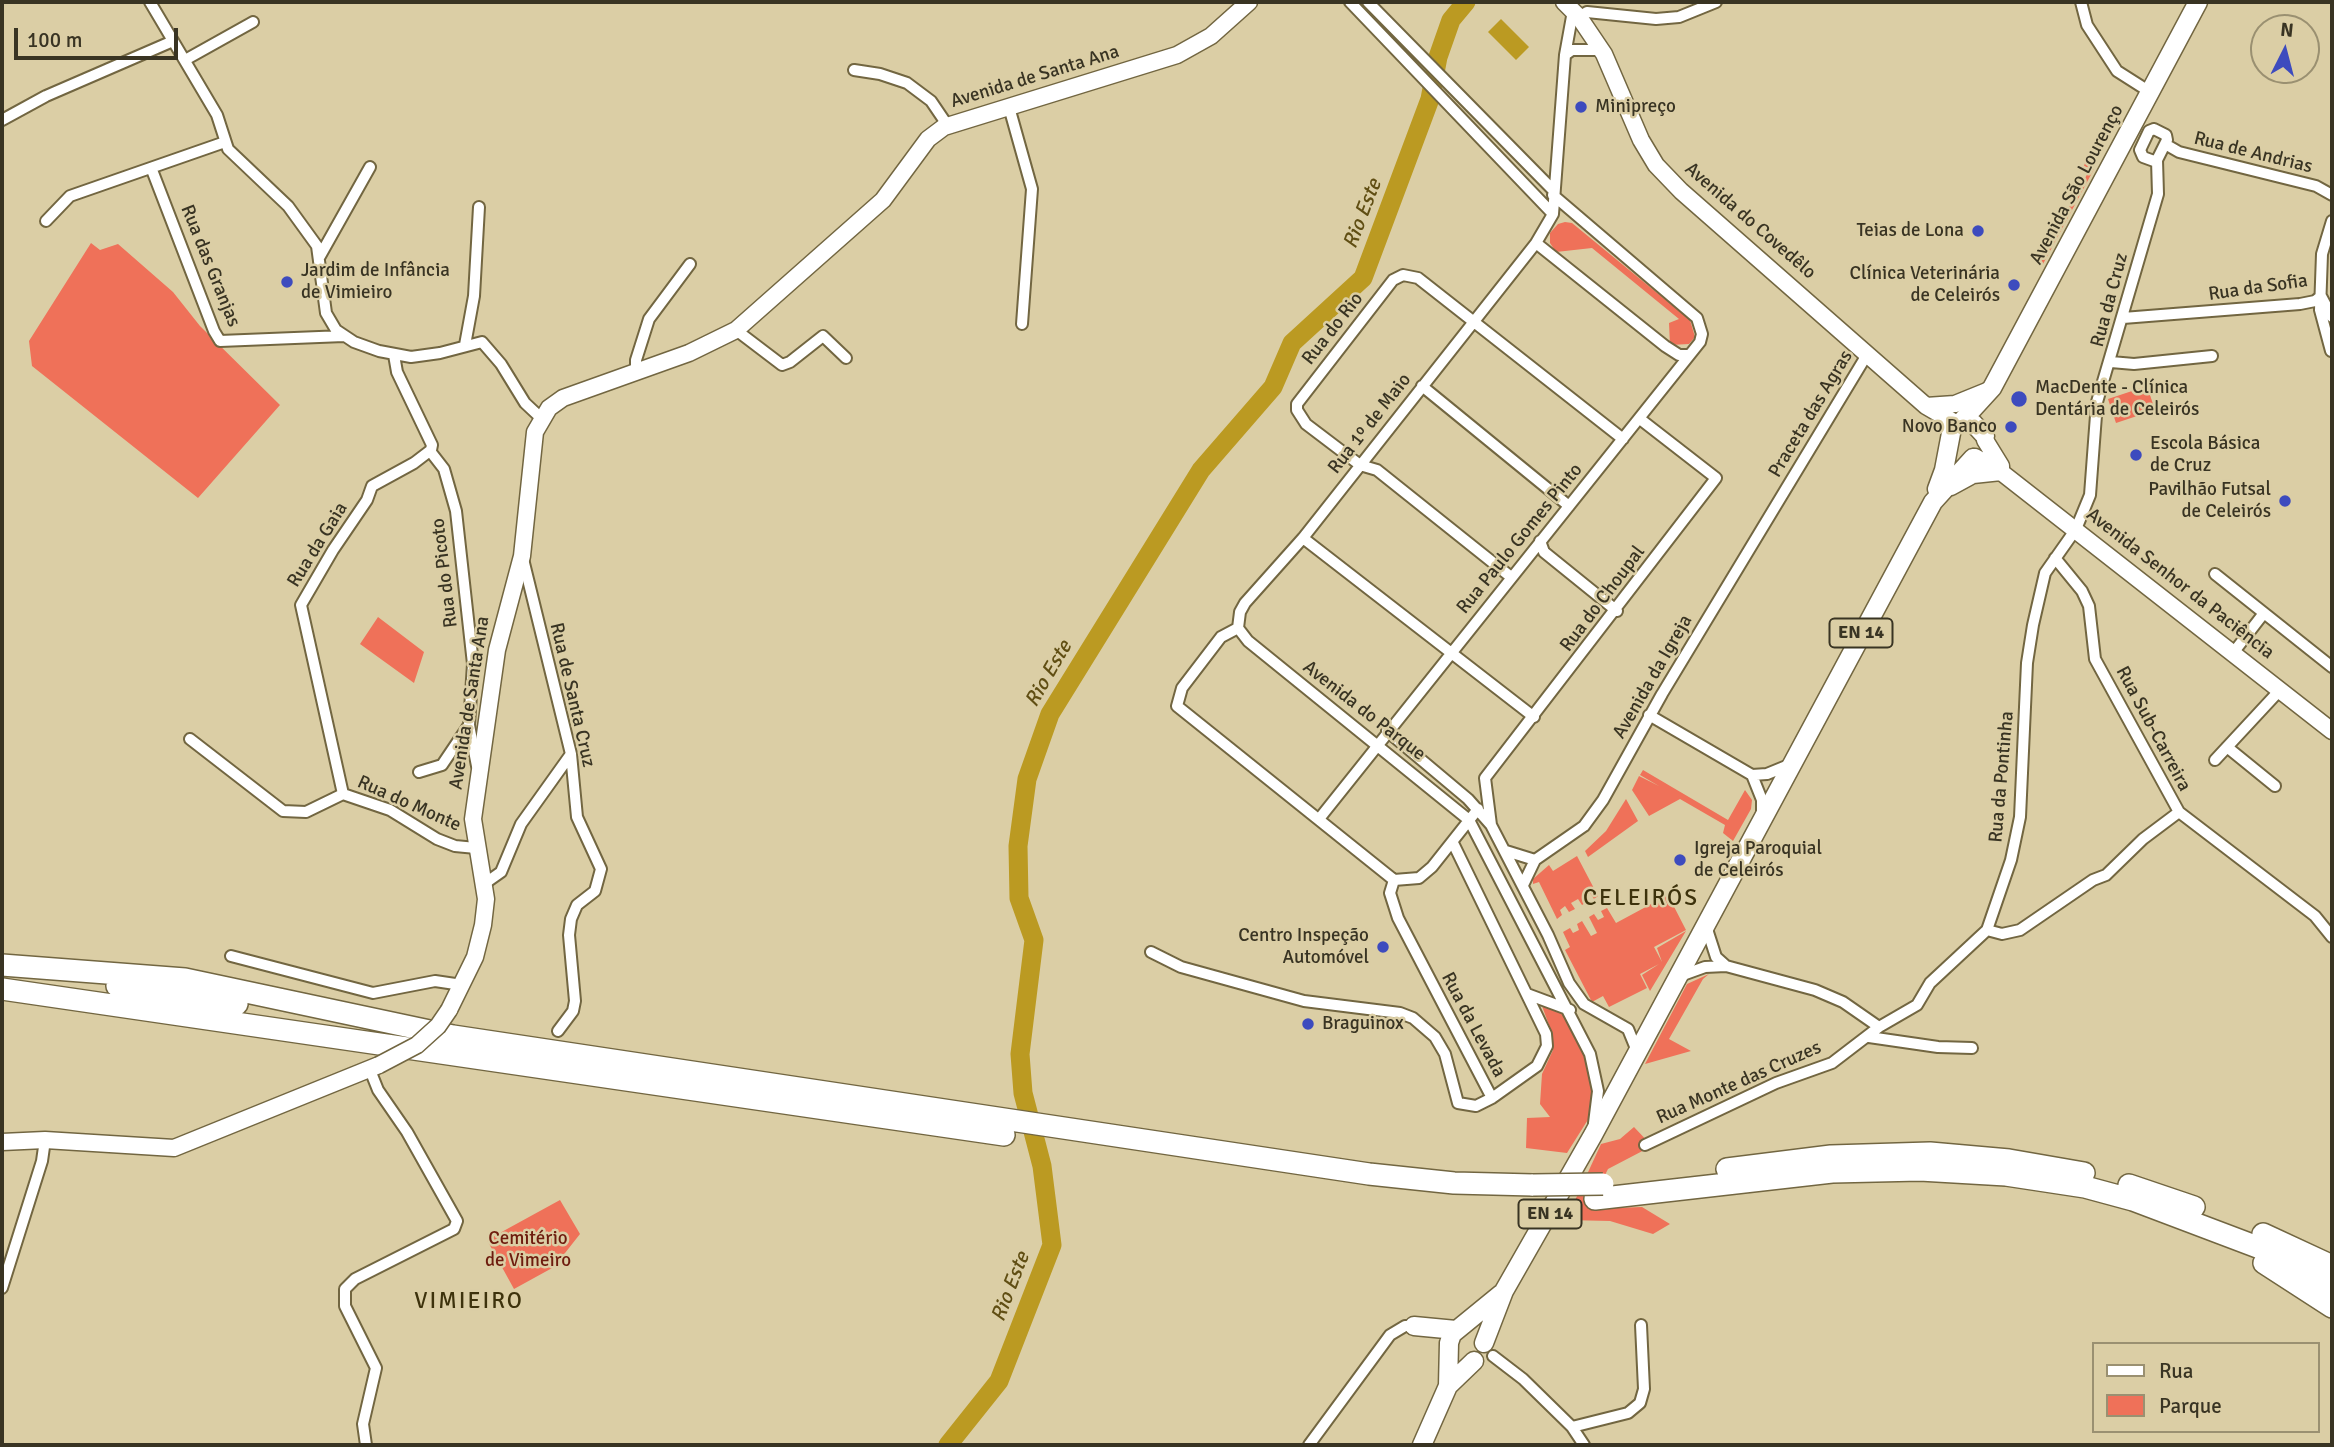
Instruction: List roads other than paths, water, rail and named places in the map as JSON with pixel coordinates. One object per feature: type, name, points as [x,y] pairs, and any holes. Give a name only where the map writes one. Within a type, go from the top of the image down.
[{"type":"highway","points":[[2,965],[61,967],[186,979],[311,1008],[453,1036],[963,1122]]},
{"type":"highway","points":[[2,989],[310,1034],[1204,1156],[1530,1192],[1599,1192],[1832,1172],[1920,1170],[2033,1178],[2133,1200],[2260,1248],[2332,1284]]},
{"type":"highway","points":[[1599,1192],[1830,1156],[1930,1153],[2009,1160],[2088,1174],[2159,1193],[2253,1230],[2332,1266]]},
{"type":"highway","points":[[2133,1200],[2153,1215],[2257,1259],[2332,1307]]},
{"type":"main road","name":"Avenida São Lourenço","points":[[1992,388],[2136,136],[2150,92],[2198,2]]},
{"type":"main road","name":"EN 14","points":[[1422,1445],[1448,1386],[1483,1352],[1504,1291],[1593,1135],[1933,502],[1944,470],[1949,433],[1992,388]]},
{"type":"main road","name":"EN 14","points":[[1933,502],[1982,450],[1992,388]]},
{"type":"main road","points":[[1959,423],[1978,425],[1985,438]]},
{"type":"main road","points":[[1948,442],[1958,457],[1974,457]]},
{"type":"main road","name":"EN 14","points":[[1448,1386],[1450,1338],[1504,1291]]},
{"type":"main road","points":[[1414,1326],[1476,1330],[1483,1352],[1459,1361],[1449,1350],[1414,1326]]},
{"type":"street","points":[[150,2],[217,115],[228,149],[299,218],[320,256],[327,318],[344,336],[394,355],[424,356],[478,341],[486,344],[525,403],[541,418]]},
{"type":"street","name":"Avenida de Santa Ana","points":[[2,1142],[46,1140],[174,1149],[375,1067],[417,1045],[449,1010],[475,957],[483,925],[484,884],[473,819],[497,650],[522,556],[532,449],[541,418],[563,398],[689,354],[736,330],[883,200],[928,139],[948,126],[1177,54],[1211,36],[1249,2]]},
{"type":"street","points":[[1350,2],[1553,214]]},
{"type":"street","name":"Rua Paulo Gomes Pinto","points":[[1368,2],[1553,193],[1698,318],[1702,334],[1640,419],[1377,744]]},
{"type":"street","points":[[1553,214],[1565,55],[1572,10],[1656,19],[1679,17],[1716,2]]},
{"type":"street","points":[[2081,2],[2087,25],[2117,71],[2150,92]]},
{"type":"street","name":"Avenida do Covedêlo","points":[[1572,10],[1602,50],[1642,141],[1656,165],[1681,191],[1926,406]]},
{"type":"street","points":[[185,60],[253,22]]},
{"type":"street","points":[[2,120],[46,96],[173,41]]},
{"type":"street","points":[[1565,55],[1572,50],[1602,50]]},
{"type":"street","points":[[854,70],[880,74],[907,83],[931,101],[948,126]]},
{"type":"street","points":[[1009,107],[1032,189],[1022,324]]},
{"type":"street","points":[[2154,130],[2166,135],[2165,144],[2157,160],[2150,160],[2140,153],[2136,136],[2154,130]]},
{"type":"street","points":[[46,221],[70,196],[152,170],[225,142]]},
{"type":"street","name":"Rua de Andrias","points":[[2165,144],[2179,152],[2207,160],[2316,186],[2332,195]]},
{"type":"street","name":"Rua da Cruz","points":[[2076,529],[2090,495],[2097,402],[2111,362],[2158,194],[2157,160]]},
{"type":"street","points":[[320,256],[370,167]]},
{"type":"street","name":"Rua das Granjas","points":[[152,170],[220,341],[344,336]]},
{"type":"street","points":[[465,345],[474,296],[479,207]]},
{"type":"street","name":"Rua 1º de Maio","points":[[1238,628],[1240,612],[1245,603],[1303,538],[1536,243],[1553,214]]},
{"type":"street","name":"Rua da Sofia","points":[[2123,318],[2315,301],[2321,296],[2322,254],[2332,221]]},
{"type":"street","points":[[1536,243],[1665,346],[1679,355],[1689,355]]},
{"type":"street","points":[[636,371],[636,360],[649,319],[691,264]]},
{"type":"street","name":"Rua do Rio","points":[[1360,465],[1306,424],[1297,410],[1297,404],[1393,280],[1403,275],[1418,278],[1475,320]]},
{"type":"street","points":[[2321,296],[2332,317]]},
{"type":"street","points":[[2321,296],[2320,310],[2331,351]]},
{"type":"street","points":[[1475,320],[1623,439]]},
{"type":"street","points":[[736,330],[782,365],[790,362],[823,336],[846,358]]},
{"type":"street","name":"Praceta das Agras","points":[[1783,494],[1868,353]]},
{"type":"street","points":[[394,355],[397,372],[432,445],[430,451]]},
{"type":"street","points":[[2111,362],[2134,364],[2212,356]]},
{"type":"street","points":[[1423,386],[1569,506]]},
{"type":"street","points":[[1926,406],[1955,404],[1992,388]]},
{"type":"street","points":[[1926,406],[1959,423]]},
{"type":"street","points":[[1926,406],[1948,442]]},
{"type":"street","name":"Rua do Choupal","points":[[1491,825],[1485,778],[1617,611],[1716,478],[1640,419]]},
{"type":"street","points":[[1933,502],[1964,478],[2001,472],[2001,466],[1985,438]]},
{"type":"street","name":"Rua do Picoto","points":[[430,451],[444,470],[456,511],[473,664],[469,725],[480,780]]},
{"type":"street","name":"Rua da Gaia","points":[[343,793],[301,605],[316,577],[367,500],[372,486],[430,451]]},
{"type":"street","name":"Avenida Senhor da Paciência","points":[[1974,457],[2001,472],[2076,529],[2332,731]]},
{"type":"street","points":[[1360,465],[1377,470],[1511,578]]},
{"type":"street","name":"Avenida da Igreja","points":[[1523,885],[1535,860],[1584,826],[1603,800],[1649,715],[1783,494]]},
{"type":"street","name":"Rua da Pontinha","points":[[1879,1027],[1917,1006],[1930,983],[1987,930],[2011,860],[2020,817],[2027,663],[2045,573],[2076,529]]},
{"type":"street","points":[[1303,538],[1534,716]]},
{"type":"street","points":[[1540,541],[1544,552],[1617,611]]},
{"type":"street","name":"Rua de Santa Cruz","points":[[522,556],[571,754],[577,817],[601,872],[595,891],[577,905],[572,915],[569,935],[575,1001],[573,1010],[558,1031]]},
{"type":"street","name":"Rua Sub-Carreira","points":[[2055,558],[2082,591],[2089,606],[2095,659],[2179,812],[2315,916],[2331,934]]},
{"type":"street","points":[[2215,574],[2332,667]]},
{"type":"street","points":[[2233,653],[2264,613]]},
{"type":"street","points":[[1238,628],[1221,637],[1182,688],[1177,706],[1394,880],[1419,878],[1453,843],[1478,809]]},
{"type":"street","name":"Avenida do Parque","points":[[1238,628],[1248,641],[1469,820],[1570,1010],[1597,1076],[1593,1135]]},
{"type":"street","points":[[2215,760],[2280,690]]},
{"type":"street","points":[[1649,715],[1752,775],[1768,774],[1791,764]]},
{"type":"street","points":[[419,772],[442,765],[469,725]]},
{"type":"street","name":"Avenida do Parque","points":[[1387,731],[1478,809],[1491,825],[1517,872],[1569,983],[1584,1004],[1628,1029],[1637,1051]]},
{"type":"street","name":"Rua do Monte","points":[[190,739],[283,811],[306,812],[343,793],[390,810],[437,839],[455,846],[476,848]]},
{"type":"street","points":[[1318,819],[1377,744]]},
{"type":"street","points":[[2227,747],[2275,786]]},
{"type":"street","points":[[484,884],[501,872],[521,824],[571,754]]},
{"type":"street","points":[[1752,775],[1762,800],[1762,818]]},
{"type":"street","points":[[1987,930],[2002,933],[2020,930],[2092,880],[2106,875],[2143,839],[2179,812]]},
{"type":"street","points":[[1453,843],[1527,994],[1570,1010]]},
{"type":"street","points":[[1506,851],[1535,860]]},
{"type":"street","points":[[1502,880],[1517,872]]},
{"type":"street","name":"Rua da Levada","points":[[1394,880],[1390,893],[1398,918],[1492,1098],[1530,1074],[1547,1046],[1546,1034],[1527,994]]},
{"type":"street","points":[[1706,923],[1716,957],[1726,966]]},
{"type":"street","points":[[1151,952],[1181,967],[1304,1001],[1400,1013],[1413,1018],[1435,1037],[1445,1054],[1458,1102],[1476,1106],[1492,1098]]},
{"type":"street","points":[[231,956],[359,991],[383,993],[435,981],[462,985]]},
{"type":"street","points":[[1678,977],[1705,967],[1726,966],[1815,990],[1843,1002],[1879,1027]]},
{"type":"street","name":"Rua Monte das Cruzes","points":[[1645,1145],[1765,1088],[1832,1063],[1850,1047],[1870,1037],[1879,1027]]},
{"type":"street","points":[[1870,1037],[1938,1047],[1972,1048]]},
{"type":"street","points":[[366,1445],[363,1424],[376,1368],[345,1306],[345,1289],[355,1279],[454,1228],[457,1221],[407,1132],[377,1090],[375,1067]]},
{"type":"street","points":[[2,1288],[43,1161],[46,1140]]},
{"type":"street","points":[[1572,1427],[1628,1413],[1640,1403],[1644,1389],[1641,1325]]},
{"type":"street","points":[[1309,1445],[1390,1335],[1405,1326],[1414,1326]]},
{"type":"street","points":[[1483,1352],[1523,1379],[1572,1427],[1584,1445]]},
{"type":"waterway","name":"Rio Este","points":[[948,1445],[999,1381],[1052,1245],[1042,1166],[1023,1093],[1020,1054],[1034,940],[1019,898],[1018,846],[1027,779],[1050,714],[1201,470],[1273,387],[1292,343],[1363,278],[1430,99],[1438,57],[1451,20],[1466,2]]},
{"type":"place","name":"Minipreço","points":[[1581,107]]},
{"type":"place","name":"Teias de Lona","points":[[1978,231]]},
{"type":"place","name":"Jardim de Infância de Vimieiro","points":[[287,282]]},
{"type":"place","name":"Clínica Veterinária de Celeirós","points":[[2014,285]]},
{"type":"place","name":"MacDente - Clínica Dentária de Celeirós","points":[[2019,399]]},
{"type":"place","name":"Novo Banco","points":[[2011,427]]},
{"type":"place","name":"Escola Básica de Cruz","points":[[2136,455]]},
{"type":"place","name":"Pavilhão Futsal de Celeirós","points":[[2285,501]]},
{"type":"place","name":"Igreja Paroquial de Celeirós","points":[[1680,860]]},
{"type":"place","name":"Centro Inspeção Automóvel","points":[[1383,947]]},
{"type":"place","name":"Braguinox","points":[[1308,1024]]},
{"type":"district","name":"CELEIRÓS","points":[[1641,899]]},
{"type":"district","name":"VIMIEIRO","points":[[469,1302]]},
{"type":"park label","name":"Cemitério de Vimeiro","points":[[528,1250]]}]
